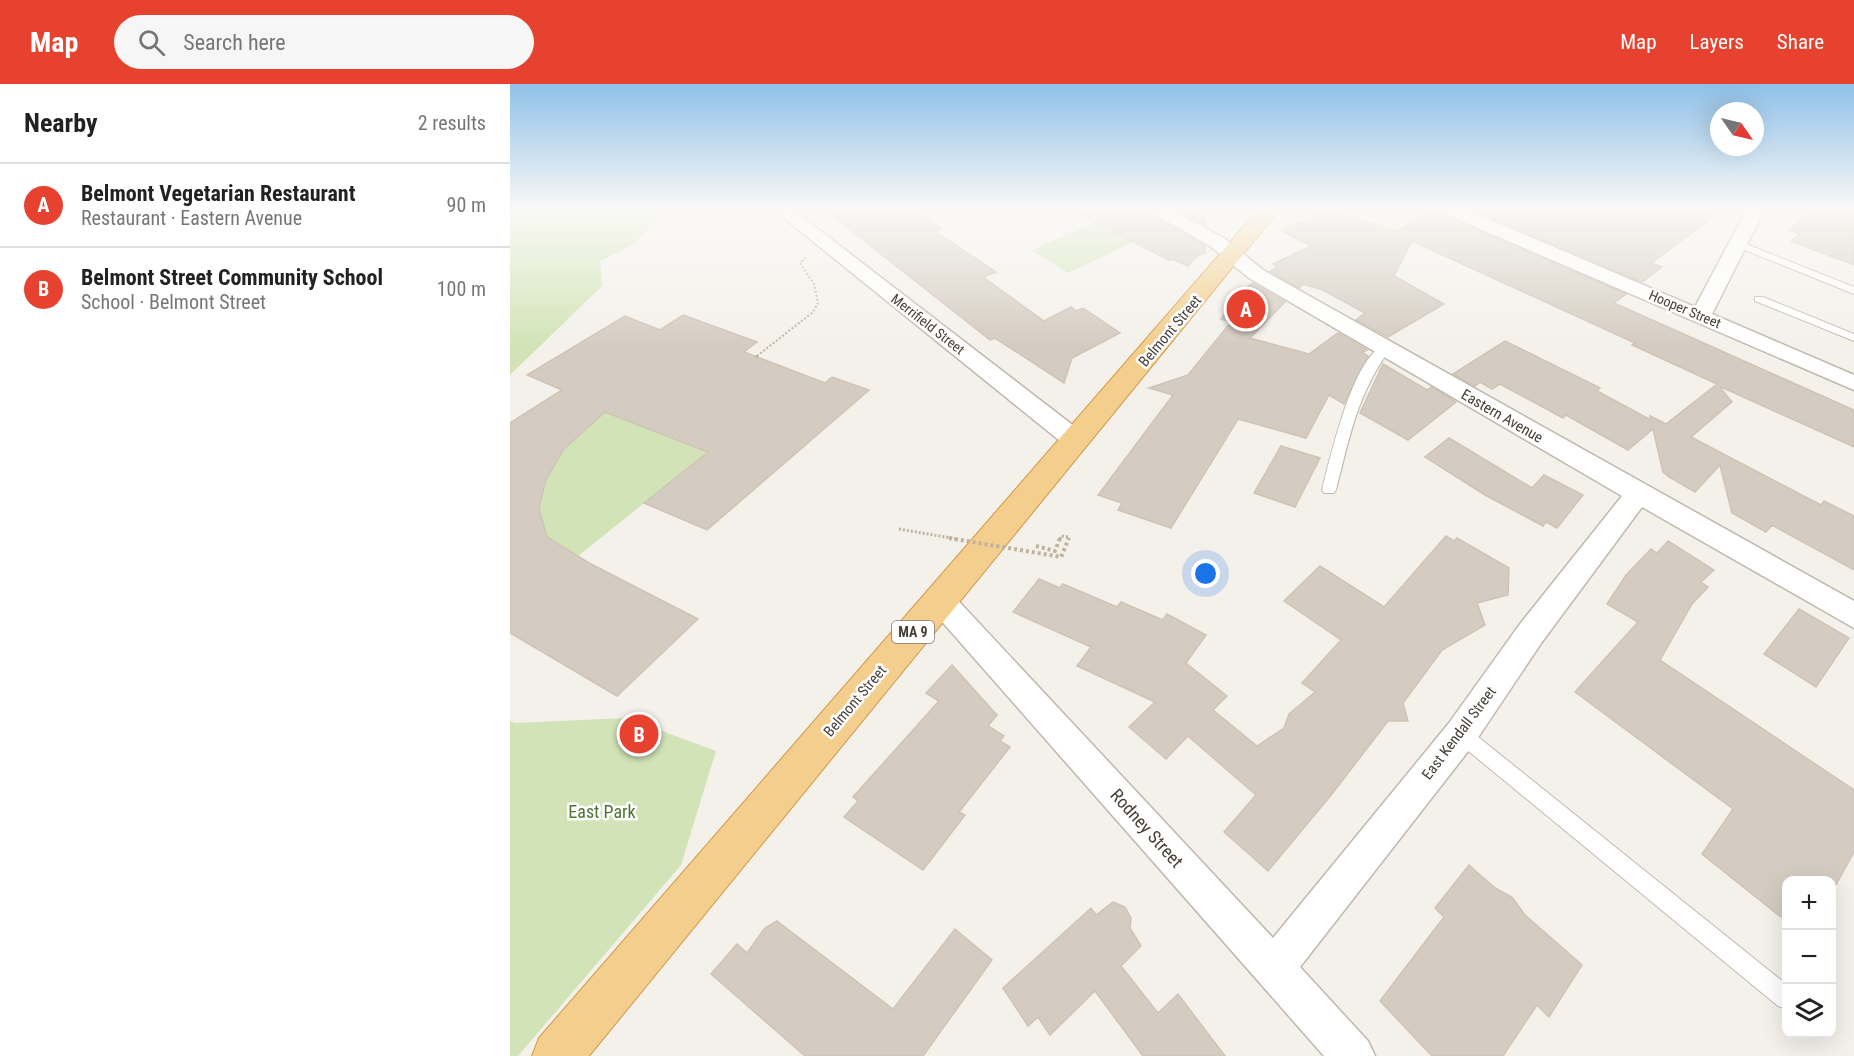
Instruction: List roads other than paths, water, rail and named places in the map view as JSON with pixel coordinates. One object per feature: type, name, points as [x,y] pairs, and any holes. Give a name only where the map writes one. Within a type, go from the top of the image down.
[{"type":"highway","name":"Belmont Street","points":[[558,1056],[1074,439],[1201,295],[1231,254]]},
{"type":"street","name":"Merrifield Street","points":[[839,254],[1074,439]]},
{"type":"street","name":"Eastern Avenue","points":[[1231,254],[1256,274],[1854,616]]},
{"type":"street","name":"Hooper Street","points":[[1556,254],[1854,383]]},
{"type":"street","points":[[1701,316],[1733,254]]},
{"type":"street","name":"East Kendall Street","points":[[1275,968],[1461,734],[1531,633],[1638,494]]},
{"type":"street","name":"Rodney Street","points":[[940,600],[1353,1056]]},
{"type":"lane","points":[[1764,254],[1854,291]]},
{"type":"lane","points":[[1759,299],[1854,338]]},
{"type":"lane","points":[[1329,490],[1348,422],[1366,374],[1376,357],[1385,348]]},
{"type":"lane","points":[[1461,734],[1782,995]]},
{"type":"place","name":"Belmont Vegetarian Restaurant","points":[[1246,309]]},
{"type":"place","name":"Belmont Street Community School","points":[[639,734]]},
{"type":"park label","name":"East Park","points":[[602,811]]}]
